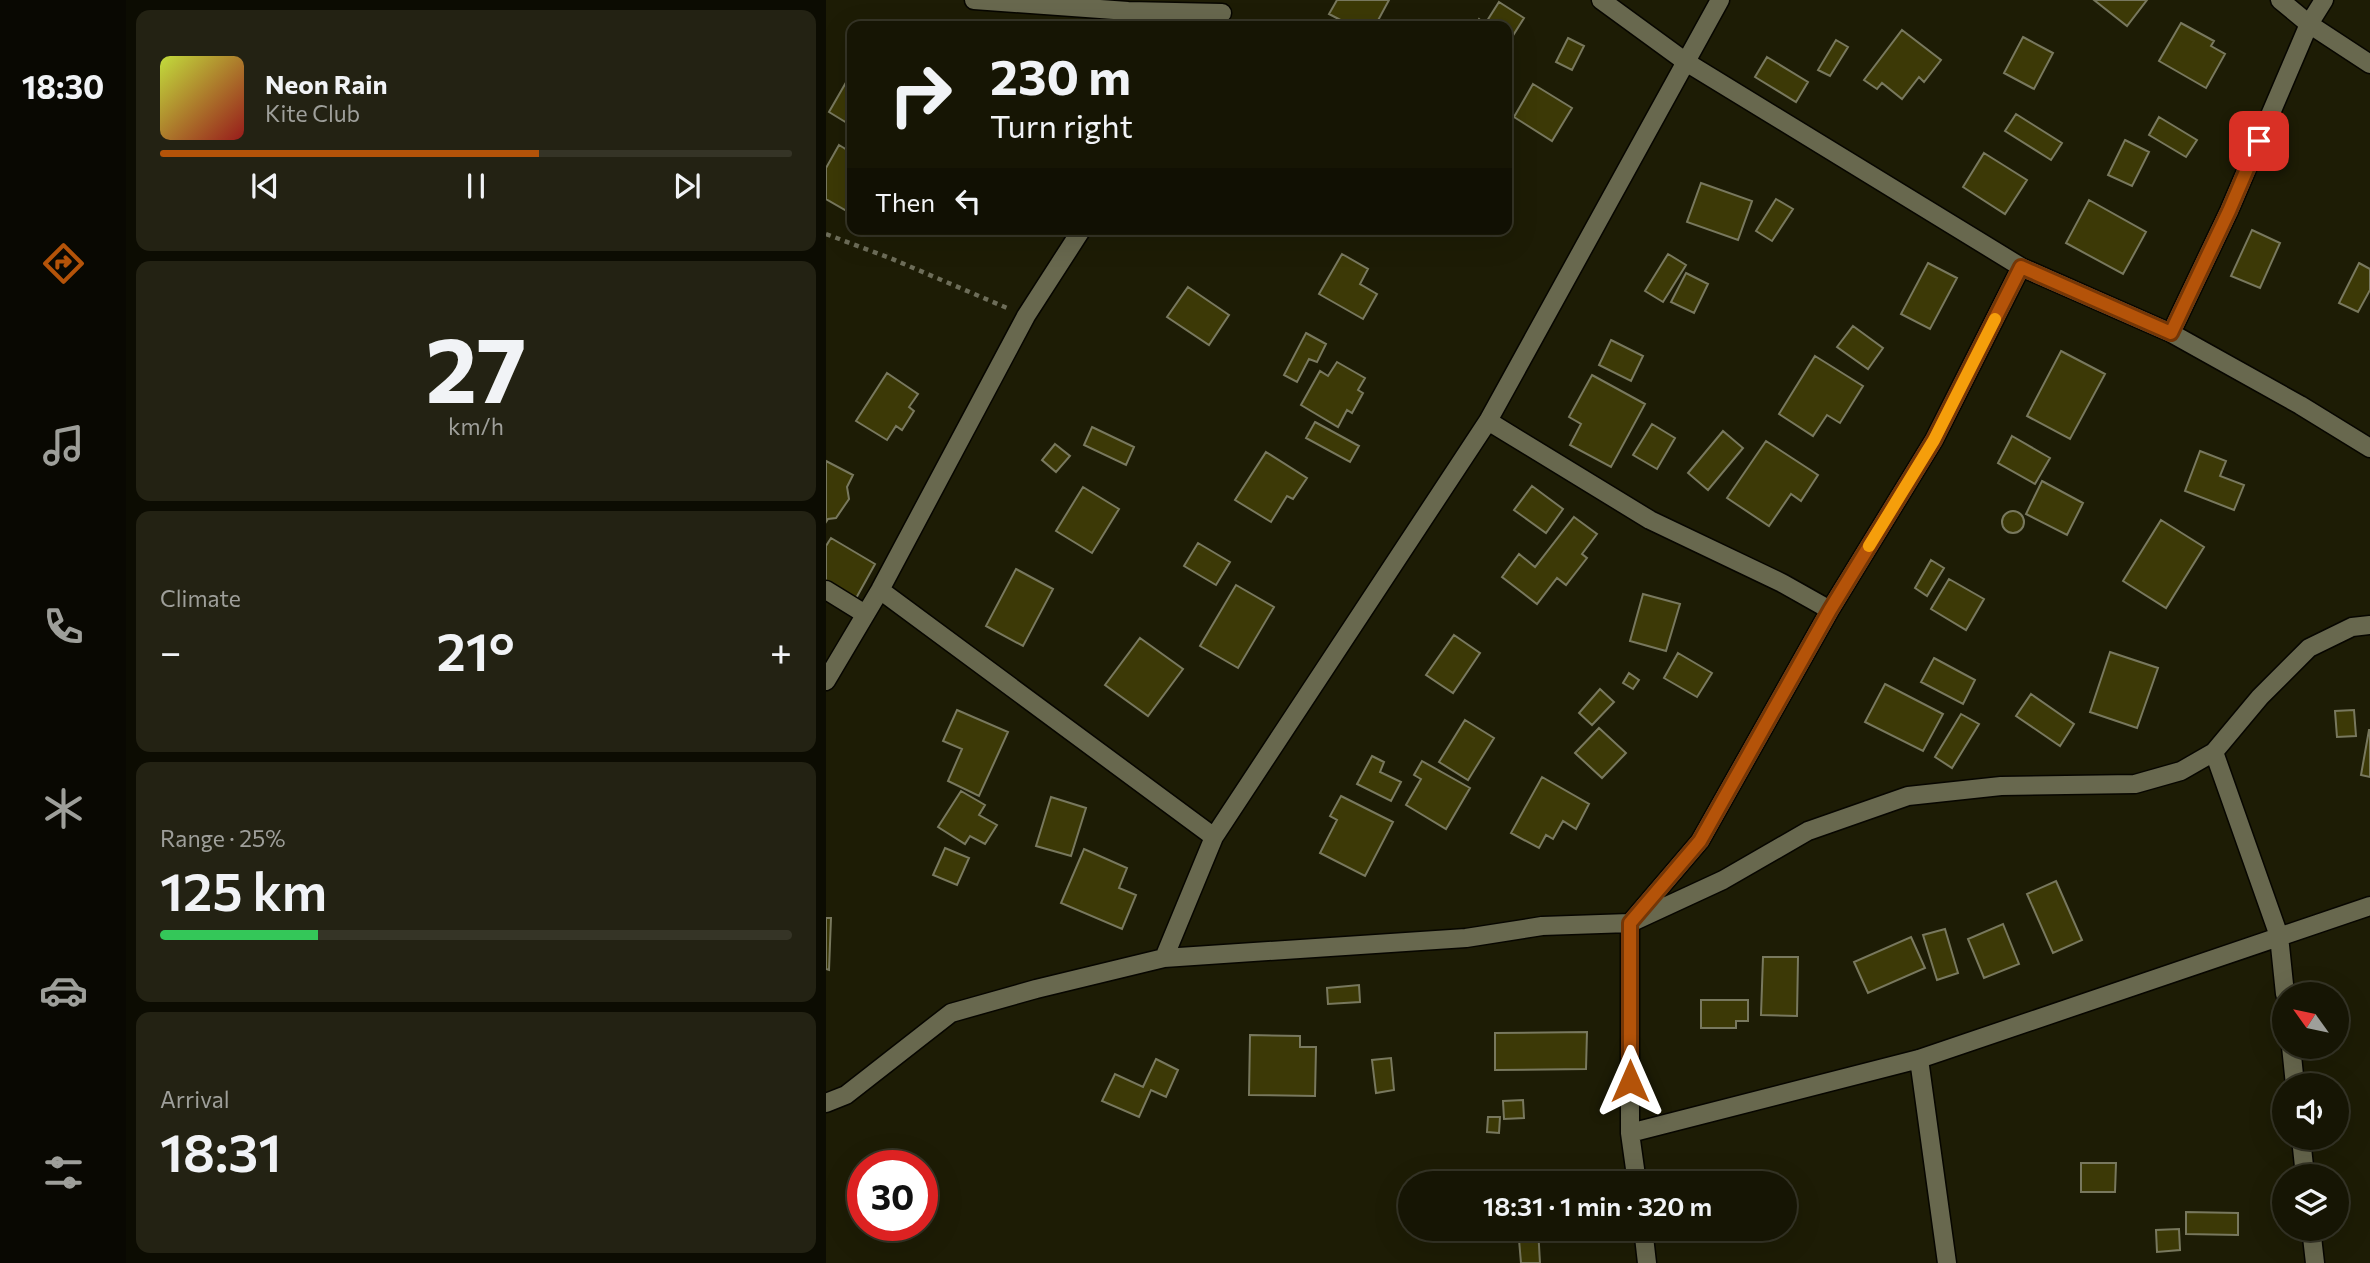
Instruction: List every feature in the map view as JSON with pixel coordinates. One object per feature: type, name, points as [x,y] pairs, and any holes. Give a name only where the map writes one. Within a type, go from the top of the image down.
[{"type":"street","points":[[974,0],[1221,13]]},
{"type":"street","points":[[1601,0],[1686,62],[2021,267],[2171,333],[2300,405],[2370,448]]},
{"type":"street","points":[[1164,958],[1214,837],[1488,421],[1720,0]]},
{"type":"street","points":[[2280,0],[2309,24],[2370,64]]},
{"type":"street","points":[[2171,333],[2229,211],[2309,24],[2324,0]]},
{"type":"street","points":[[826,681],[880,590],[1026,316],[1078,235]]},
{"type":"street","points":[[1635,1171],[1630,1133],[1630,923],[1700,841],[1830,610],[1934,440],[2021,267]]},
{"type":"street","points":[[1488,421],[1650,520],[1782,583],[1830,610]]},
{"type":"street","points":[[826,590],[865,614]]},
{"type":"street","points":[[880,590],[1214,837]]},
{"type":"street","points":[[826,1103],[846,1095],[951,1013],[1036,989],[1164,958],[1466,938],[1542,926],[1630,923],[1723,880],[1808,831],[1908,796],[2001,786],[2135,784],[2181,771],[2214,752],[2259,697],[2309,648],[2352,627],[2370,625]]},
{"type":"street","points":[[2214,752],[2278,936],[2284,982]]},
{"type":"street","points":[[1630,1133],[1919,1059],[2370,906]]},
{"type":"street","points":[[1919,1059],[1947,1263]]},
{"type":"street","points":[[1644,1241],[1647,1263]]},
{"type":"street","points":[[2312,1241],[2315,1263]]},
{"type":"path","points":[[826,234],[1026,316]]},
{"type":"building","points":[[1337,0],[1389,0],[1378,21],[1342,21],[1329,14]]},
{"type":"building","points":[[2094,0],[2147,0],[2127,26]]},
{"type":"building","points":[[1499,2],[1524,18],[1512,37],[1512,21],[1487,21]]},
{"type":"building","points":[[2181,23],[2214,41],[2211,46],[2225,54],[2206,88],[2159,61]]},
{"type":"building","points":[[1902,30],[1941,60],[1924,82],[1919,77],[1902,99],[1882,83],[1877,89],[1864,80]]},
{"type":"building","points":[[2023,37],[2053,53],[2034,89],[2004,73]]},
{"type":"building","points":[[1568,38],[1584,46],[1572,70],[1556,62]]},
{"type":"building","points":[[1836,40],[1848,47],[1830,76],[1818,70]]},
{"type":"building","points":[[1767,57],[1808,82],[1796,102],[1755,77]]},
{"type":"building","points":[[847,81],[847,123],[829,112]]},
{"type":"building","points":[[1533,84],[1572,108],[1552,141],[1514,117]]},
{"type":"building","points":[[2016,114],[2062,143],[2051,160],[2005,131]]},
{"type":"building","points":[[2159,117],[2197,140],[2186,157],[2149,135]]},
{"type":"building","points":[[2125,140],[2149,152],[2132,186],[2108,175]]},
{"type":"building","points":[[839,145],[847,150],[847,211],[826,199],[826,168]]},
{"type":"building","points":[[1984,153],[2027,180],[2005,214],[1963,187]]},
{"type":"building","points":[[1701,183],[1752,201],[1738,240],[1687,222]]},
{"type":"building","points":[[1776,199],[1793,209],[1772,241],[1756,231]]},
{"type":"building","points":[[2089,200],[2146,232],[2123,274],[2066,243]]},
{"type":"building","points":[[2252,230],[2280,243],[2260,288],[2231,276]]},
{"type":"building","points":[[1342,254],[1368,269],[1360,284],[1377,294],[1363,319],[1319,294]]},
{"type":"building","points":[[1668,254],[1686,265],[1663,302],[1645,291]]},
{"type":"building","points":[[1928,263],[1957,278],[1930,329],[1901,314]]},
{"type":"building","points":[[2359,263],[2370,269],[2370,290],[2358,312],[2339,303]]},
{"type":"building","points":[[1686,273],[1708,284],[1694,313],[1671,302]]},
{"type":"building","points":[[1188,287],[1229,315],[1209,345],[1167,317]]},
{"type":"building","points":[[1853,326],[1883,348],[1868,369],[1837,347]]},
{"type":"building","points":[[1306,333],[1326,344],[1317,362],[1309,359],[1297,382],[1284,375]]},
{"type":"building","points":[[1611,340],[1643,356],[1631,381],[1599,365]]},
{"type":"building","points":[[2061,351],[2105,374],[2070,439],[2027,416]]},
{"type":"building","points":[[1815,356],[1863,386],[1840,423],[1827,415],[1813,436],[1779,414]]},
{"type":"building","points":[[1337,362],[1365,378],[1358,390],[1363,393],[1352,413],[1347,410],[1338,427],[1301,405],[1320,371],[1328,376]]},
{"type":"building","points":[[887,373],[918,394],[909,407],[914,411],[902,430],[896,426],[887,440],[856,421]]},
{"type":"building","points":[[1592,375],[1645,404],[1611,467],[1570,445],[1581,424],[1569,417]]},
{"type":"building","points":[[1315,422],[1359,446],[1350,462],[1306,438]]},
{"type":"building","points":[[1652,424],[1675,438],[1657,469],[1633,455]]},
{"type":"building","points":[[1092,427],[1134,447],[1126,465],[1084,445]]},
{"type":"building","points":[[1723,431],[1743,448],[1708,490],[1688,473]]},
{"type":"building","points":[[2012,436],[2050,458],[2035,484],[1998,463]]},
{"type":"building","points":[[1766,441],[1818,475],[1801,501],[1791,494],[1769,526],[1727,498]]},
{"type":"building","points":[[1055,444],[1070,456],[1056,472],[1042,460]]},
{"type":"building","points":[[2200,451],[2226,461],[2220,476],[2244,485],[2234,510],[2185,491]]},
{"type":"building","points":[[1266,452],[1307,478],[1293,499],[1287,496],[1271,522],[1235,500]]},
{"type":"building","points":[[826,461],[853,475],[847,487],[849,499],[836,518],[826,522]]},
{"type":"building","points":[[2042,481],[2083,503],[2067,535],[2026,514]]},
{"type":"building","points":[[1532,486],[1563,509],[1546,533],[1514,510]]},
{"type":"building","points":[[1083,487],[1119,509],[1092,553],[1056,531]]},
{"type":"building","points":[[2013,511],[2021,514],[2024,522],[2021,530],[2013,533],[2005,530],[2002,522],[2005,514]]},
{"type":"building","points":[[1574,517],[1597,534],[1582,554],[1587,558],[1566,585],[1557,578],[1537,604],[1502,577],[1519,554],[1535,567]]},
{"type":"building","points":[[2161,520],[2204,547],[2166,608],[2123,581]]},
{"type":"building","points":[[831,538],[875,564],[855,600],[826,583],[826,546]]},
{"type":"building","points":[[1198,543],[1230,562],[1216,585],[1184,566]]},
{"type":"building","points":[[1931,560],[1944,568],[1927,596],[1915,588]]},
{"type":"building","points":[[1016,569],[1053,589],[1023,646],[986,626]]},
{"type":"building","points":[[1949,579],[1984,599],[1966,630],[1931,609]]},
{"type":"building","points":[[1236,585],[1274,607],[1238,668],[1200,646]]},
{"type":"building","points":[[1643,594],[1680,604],[1666,651],[1630,641]]},
{"type":"building","points":[[1454,635],[1480,653],[1453,693],[1426,675]]},
{"type":"building","points":[[1140,638],[1183,669],[1148,716],[1105,685]]},
{"type":"building","points":[[2110,652],[2158,668],[2137,728],[2090,712]]},
{"type":"building","points":[[1678,653],[1712,673],[1697,697],[1664,678]]},
{"type":"building","points":[[1934,658],[1975,680],[1963,704],[1921,682]]},
{"type":"building","points":[[1629,673],[1639,680],[1633,689],[1623,683]]},
{"type":"building","points":[[1885,684],[1943,714],[1923,751],[1865,722]]},
{"type":"building","points":[[1600,689],[1614,702],[1592,725],[1579,713]]},
{"type":"building","points":[[2031,694],[2074,724],[2060,746],[2016,716]]},
{"type":"building","points":[[957,710],[1008,732],[979,796],[948,781],[962,749],[943,741]]},
{"type":"building","points":[[2354,710],[2356,736],[2337,737],[2335,711]]},
{"type":"building","points":[[1961,714],[1979,724],[1952,768],[1935,757]]},
{"type":"building","points":[[1465,720],[1494,738],[1468,780],[1439,762]]},
{"type":"building","points":[[1599,728],[1626,753],[1602,778],[1575,753]]},
{"type":"building","points":[[2370,730],[2370,777],[2361,775]]},
{"type":"building","points":[[1372,756],[1384,762],[1380,772],[1401,782],[1391,801],[1357,784]]},
{"type":"building","points":[[1422,761],[1470,788],[1446,829],[1406,805],[1421,779],[1414,775]]},
{"type":"building","points":[[1542,777],[1589,804],[1576,829],[1563,821],[1553,839],[1546,835],[1539,848],[1511,833]]},
{"type":"building","points":[[961,791],[985,805],[979,815],[997,825],[985,844],[970,836],[965,844],[938,827]]},
{"type":"building","points":[[1341,796],[1393,822],[1365,876],[1320,853],[1337,820],[1330,816]]},
{"type":"building","points":[[1051,797],[1086,808],[1071,856],[1036,846]]},
{"type":"building","points":[[945,848],[969,858],[957,885],[933,875]]},
{"type":"building","points":[[1084,849],[1127,868],[1119,888],[1136,895],[1122,929],[1061,903]]},
{"type":"building","points":[[2056,881],[2082,940],[2053,953],[2027,894]]},
{"type":"building","points":[[826,918],[831,918],[829,970],[826,969]]},
{"type":"building","points":[[2003,924],[2019,964],[1984,978],[1968,939]]},
{"type":"building","points":[[1945,929],[1958,973],[1937,980],[1923,935]]},
{"type":"building","points":[[1911,937],[1925,968],[1868,993],[1854,962]]},
{"type":"building","points":[[1763,957],[1798,957],[1797,1016],[1761,1015]]},
{"type":"building","points":[[1359,985],[1360,1002],[1328,1004],[1327,988]]},
{"type":"building","points":[[1701,1000],[1748,1000],[1748,1021],[1736,1021],[1736,1028],[1701,1028]]},
{"type":"building","points":[[1587,1032],[1586,1069],[1495,1070],[1495,1033]]},
{"type":"building","points":[[1250,1035],[1300,1036],[1300,1047],[1316,1047],[1315,1096],[1249,1095]]},
{"type":"building","points":[[1391,1058],[1394,1090],[1376,1093],[1372,1060]]},
{"type":"building","points":[[1156,1059],[1178,1070],[1166,1097],[1151,1090],[1139,1117],[1102,1101],[1115,1074],[1143,1087]]},
{"type":"building","points":[[1523,1100],[1524,1118],[1504,1119],[1503,1101]]},
{"type":"building","points":[[1488,1117],[1500,1117],[1499,1133],[1487,1132]]},
{"type":"building","points":[[2081,1163],[2116,1163],[2115,1192],[2081,1192]]},
{"type":"building","points":[[2186,1212],[2238,1213],[2238,1235],[2186,1234]]},
{"type":"building","points":[[2179,1229],[2180,1250],[2157,1252],[2156,1230]]},
{"type":"building","points":[[1519,1241],[1539,1241],[1540,1263],[1521,1263]]},
{"type":"slow traffic","points":[[1869,546],[1934,440],[1995,319]]},
{"type":"route","points":[[1630,1081],[1630,923],[1700,841],[1830,610],[1934,440],[2021,267],[2171,333],[2259,141]]}]
